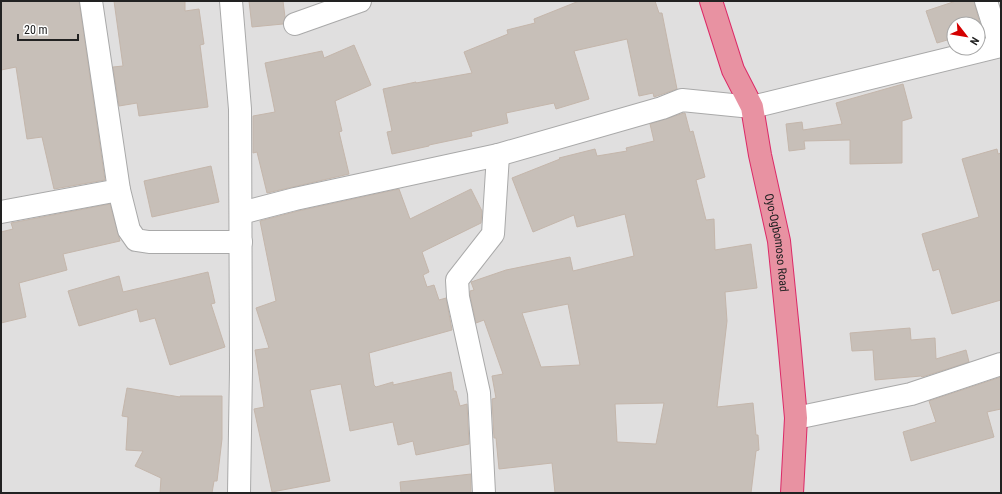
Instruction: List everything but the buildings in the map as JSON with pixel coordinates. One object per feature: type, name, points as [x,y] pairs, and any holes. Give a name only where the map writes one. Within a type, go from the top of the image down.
[{"type":"highway","name":"Oyo-Ogbomoso Road","points":[[711,1],[733,70],[752,107],[760,155],[779,241],[796,418],[792,493]]},
{"type":"street","points":[[91,1],[120,190],[129,230],[136,240],[148,242],[241,242]]},
{"type":"street","points":[[231,1],[240,109],[241,369],[239,493]]},
{"type":"street","points":[[295,24],[360,1]]},
{"type":"street","points":[[241,213],[295,199],[498,155],[662,108],[682,100],[752,107],[1001,46],[986,1]]},
{"type":"street","points":[[484,493],[479,393],[458,297],[457,280],[493,234],[498,155]]},
{"type":"street","points":[[1,212],[120,190]]},
{"type":"street","points":[[796,418],[911,394],[1001,364]]},
{"type":"shaded area","points":[[1,1],[1001,1],[1001,493],[1,493]]}]
